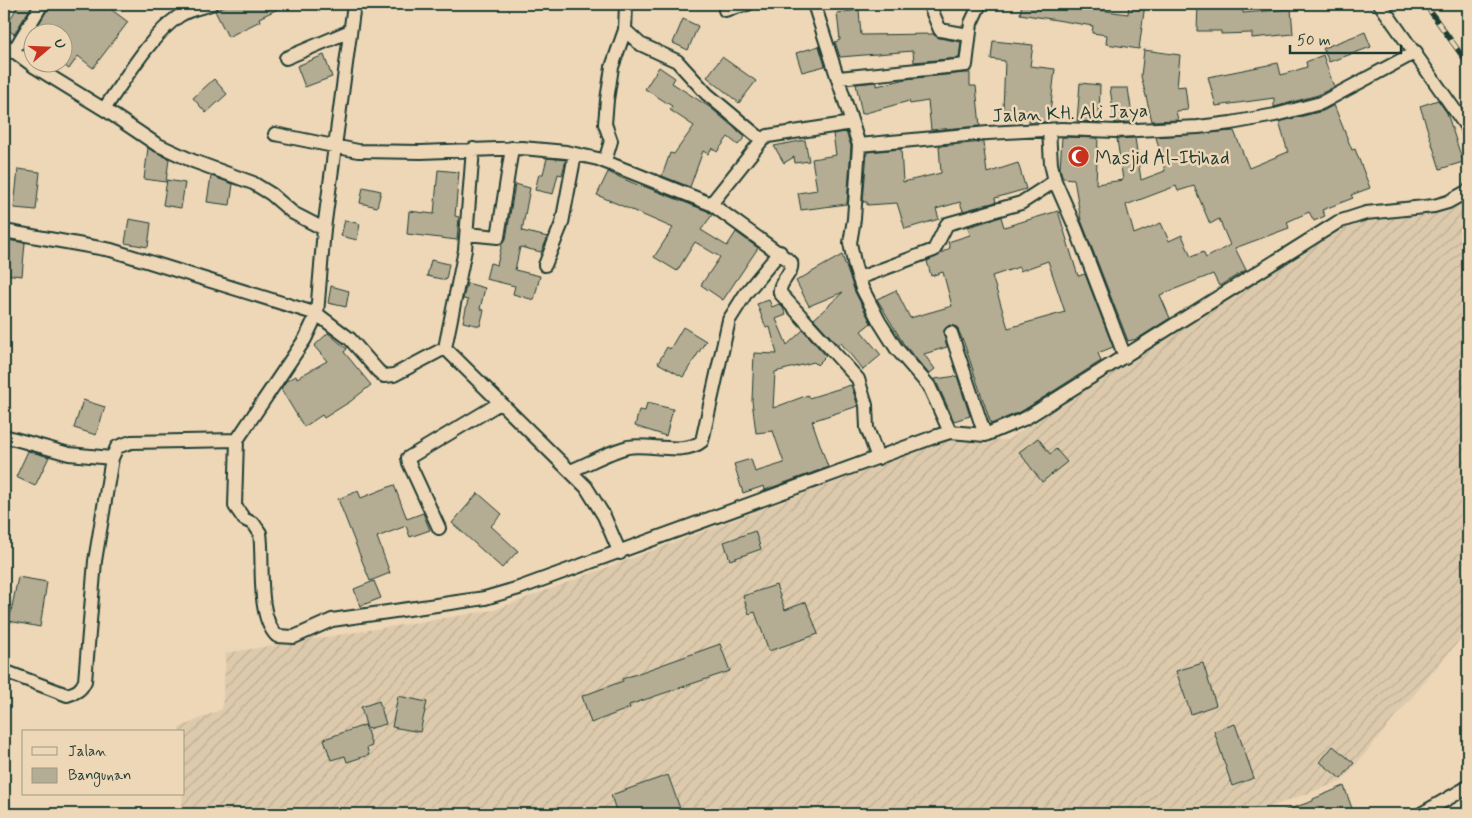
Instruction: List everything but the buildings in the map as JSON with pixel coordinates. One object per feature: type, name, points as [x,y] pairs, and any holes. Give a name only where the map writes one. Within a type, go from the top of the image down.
[{"type":"street","points":[[42,4],[9,48],[156,144],[193,161],[253,183],[293,213],[324,229]]},
{"type":"street","points":[[104,109],[160,34],[172,21],[187,12],[211,4]]},
{"type":"street","points":[[354,4],[324,229],[317,314],[305,339],[237,440],[235,506],[244,519],[254,524],[260,533],[264,604],[271,631],[277,636],[294,636],[332,620],[359,615],[484,598],[620,553],[950,432],[985,436],[1026,418],[1338,222],[1366,213],[1434,206],[1448,202],[1468,191]]},
{"type":"street","points":[[605,162],[611,141],[605,124],[607,100],[612,67],[624,30],[626,4]]},
{"type":"street","points":[[725,10],[748,4]]},
{"type":"street","points":[[814,4],[840,78],[859,145],[854,219],[850,243],[858,278],[868,301],[896,348],[929,386],[950,432]]},
{"type":"street","points":[[929,4],[940,30],[969,35]]},
{"type":"street","points":[[840,78],[964,66],[967,64],[969,35],[972,23],[980,4]]},
{"type":"street","points":[[1380,4],[1416,52],[1468,129]]},
{"type":"street","points":[[624,30],[640,44],[677,61],[706,94],[762,140]]},
{"type":"street","points":[[286,58],[350,31]]},
{"type":"street","name":"Jalan KH. Ali Jaya","points":[[859,145],[1049,130],[1116,131],[1204,127],[1274,115],[1321,103],[1416,52]]},
{"type":"street","points":[[711,204],[762,140],[768,136],[852,124]]},
{"type":"street","points":[[1049,130],[1050,164],[1055,181],[1125,356]]},
{"type":"street","points":[[275,134],[358,151],[512,148],[576,154],[605,162],[711,204],[780,252],[792,266],[780,286],[780,293],[858,379],[866,405],[867,428],[878,458]]},
{"type":"street","points":[[466,234],[498,237],[512,148]]},
{"type":"street","points":[[445,348],[466,234],[473,149]]},
{"type":"street","points":[[545,265],[562,223],[576,154]]},
{"type":"street","points":[[858,278],[934,250],[947,224],[1021,203],[1055,181]]},
{"type":"street","points":[[4,231],[110,250],[317,314],[350,339],[378,372],[384,376],[394,375],[445,348]]},
{"type":"street","points":[[570,471],[628,447],[666,449],[693,445],[702,441],[729,320],[746,293],[780,252]]},
{"type":"street","points":[[952,333],[985,436]]},
{"type":"street","points":[[445,348],[586,487],[595,501],[620,553]]},
{"type":"street","points":[[439,528],[408,458],[500,402]]},
{"type":"street","points":[[4,436],[69,454],[112,458]]},
{"type":"street","points":[[4,671],[67,695],[77,692],[82,687],[85,681],[94,561],[112,458],[117,447],[131,442],[237,440]]},
{"type":"street","points":[[1428,812],[1468,787]]},
{"type":"shaded area","points":[[1468,200],[1468,630],[1342,781],[1251,814],[182,814],[182,796],[185,796],[185,730],[179,730],[179,728],[222,709],[226,653],[494,610],[949,439],[1007,440],[1340,229],[1358,223],[1448,210]]},
{"type":"railway","points":[[1425,4],[1468,64]]},
{"type":"place","name":"Masjid Al-Itihad","points":[[1079,157]]}]
